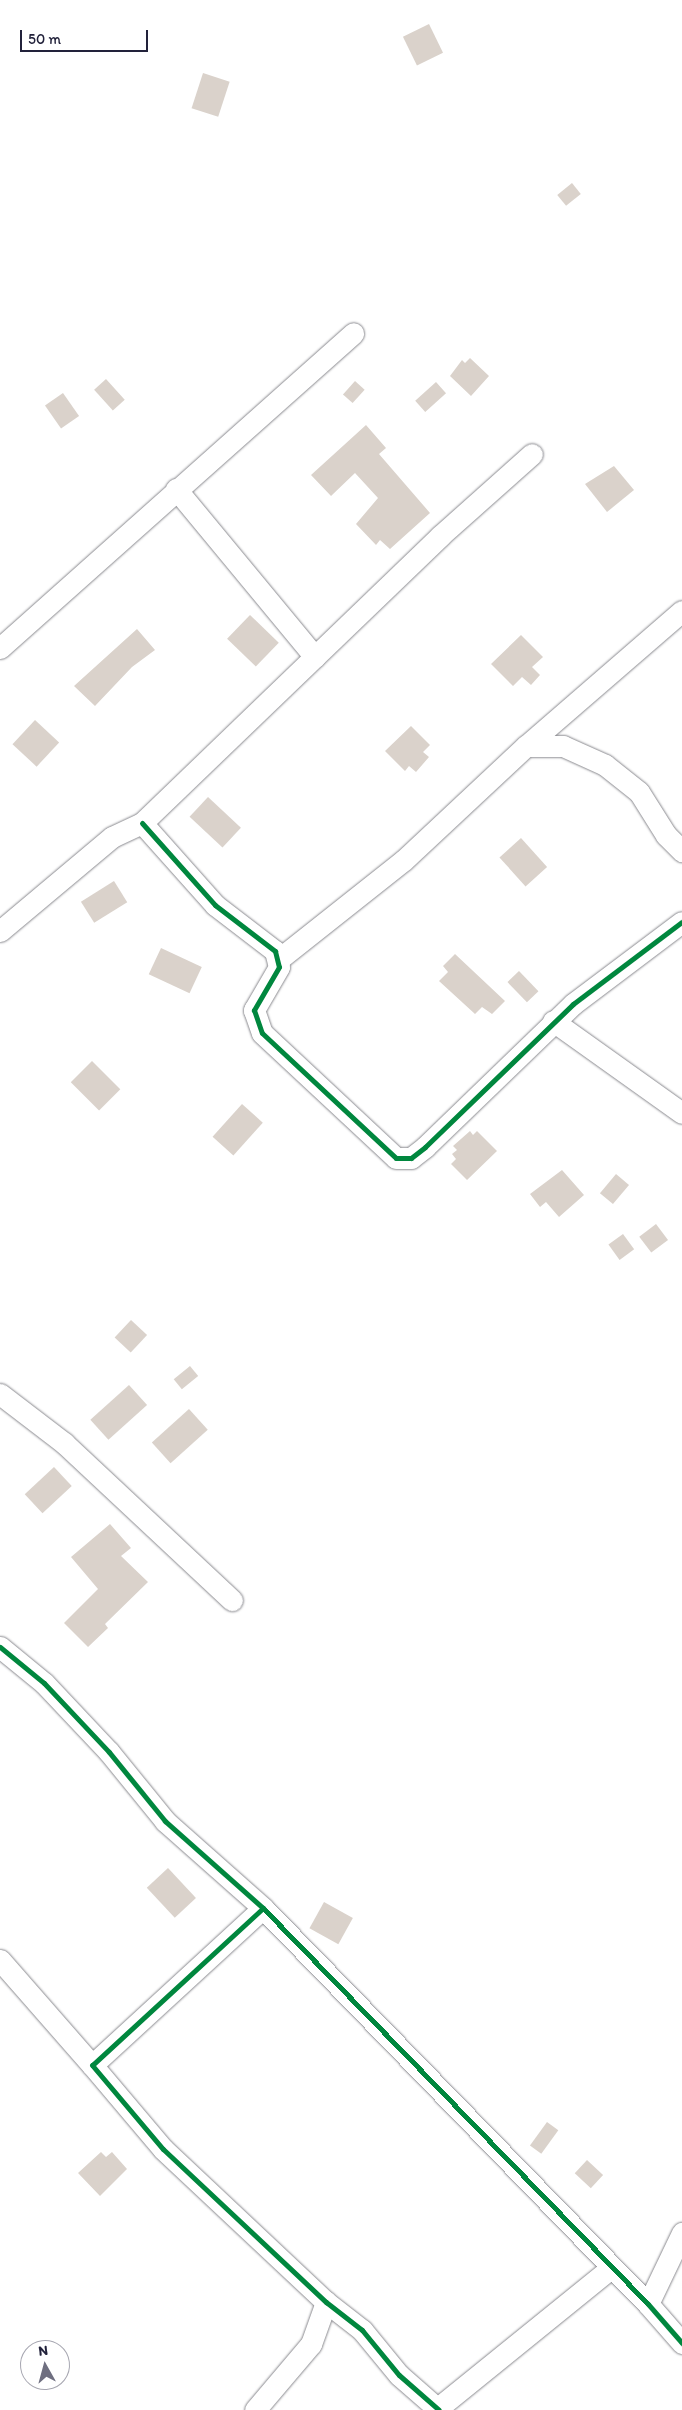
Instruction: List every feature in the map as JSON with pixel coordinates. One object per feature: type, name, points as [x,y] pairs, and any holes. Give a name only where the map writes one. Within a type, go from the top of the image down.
[{"type":"street","points":[[0,648],[352,333]]},
{"type":"street","points":[[0,931],[112,837],[142,823],[440,536],[532,454]]},
{"type":"street","points":[[176,489],[315,657]]},
{"type":"street","points":[[279,959],[404,860],[526,746],[682,611]]},
{"type":"street","points":[[526,746],[563,746],[605,765],[639,792],[666,835],[682,851]]},
{"type":"street","points":[[142,823],[216,905],[267,944],[279,959],[279,966],[254,1010],[262,1033],[396,1158],[411,1158],[426,1147],[553,1021],[682,922]]},
{"type":"street","points":[[553,1021],[682,1113]]},
{"type":"street","points":[[0,1394],[78,1455],[232,1600]]},
{"type":"street","points":[[0,1647],[44,1682],[109,1752],[165,1821],[264,1908],[611,2268],[648,2304],[682,2344]]},
{"type":"street","points":[[92,2065],[264,1908]]},
{"type":"street","points":[[0,1960],[163,2149],[326,2302],[362,2330],[399,2375],[438,2409],[611,2268]]},
{"type":"street","points":[[648,2304],[682,2233]]},
{"type":"street","points":[[255,2410],[311,2344],[326,2302]]},
{"type":"building","points":[[429,24],[443,53],[417,65],[403,37]]},
{"type":"building","points":[[203,73],[230,82],[218,117],[192,108]]},
{"type":"building","points":[[572,183],[581,194],[566,206],[557,195]]},
{"type":"building","points":[[470,358],[489,376],[471,396],[450,376],[462,360],[465,363]]},
{"type":"building","points":[[106,379],[125,400],[113,411],[94,390]]},
{"type":"building","points":[[355,381],[365,390],[353,403],[343,394]]},
{"type":"building","points":[[436,382],[446,393],[425,412],[415,401]]},
{"type":"building","points":[[63,393],[79,416],[61,429],[45,406]]},
{"type":"building","points":[[366,425],[386,448],[379,454],[430,513],[390,549],[380,540],[376,545],[356,524],[378,498],[355,473],[331,496],[311,475]]},
{"type":"building","points":[[614,466],[634,490],[607,512],[585,484]]},
{"type":"building","points":[[250,615],[279,643],[256,667],[227,639]]},
{"type":"building","points":[[137,629],[155,650],[132,667],[95,706],[74,686]]},
{"type":"building","points":[[521,635],[543,657],[532,667],[540,675],[531,685],[522,677],[513,686],[491,664]]},
{"type":"building","points":[[35,720],[59,743],[37,767],[12,744]]},
{"type":"building","points":[[411,726],[430,745],[423,752],[429,757],[416,772],[409,766],[405,771],[385,751]]},
{"type":"building","points":[[208,797],[241,828],[222,847],[190,817]]},
{"type":"building","points":[[521,838],[547,867],[526,886],[499,857]]},
{"type":"building","points":[[114,881],[127,902],[94,923],[81,902]]},
{"type":"building","points":[[161,948],[202,967],[190,993],[149,974]]},
{"type":"building","points":[[455,954],[505,1001],[492,1014],[482,1007],[475,1014],[439,981],[448,972],[443,966]]},
{"type":"building","points":[[519,971],[538,991],[527,1002],[507,982]]},
{"type":"building","points":[[92,1061],[120,1089],[99,1110],[71,1082]]},
{"type":"building","points":[[242,1104],[263,1123],[233,1155],[213,1137]]},
{"type":"building","points":[[470,1131],[473,1135],[477,1131],[497,1151],[467,1180],[451,1164],[456,1159],[452,1154],[457,1150],[453,1146]]},
{"type":"building","points":[[562,1170],[584,1195],[559,1217],[546,1202],[540,1207],[530,1194]]},
{"type":"building","points":[[616,1174],[629,1185],[613,1204],[600,1193]]},
{"type":"building","points":[[656,1224],[668,1240],[651,1253],[639,1237]]},
{"type":"building","points":[[623,1234],[634,1249],[620,1260],[608,1245]]},
{"type":"building","points":[[131,1320],[147,1335],[131,1353],[115,1338]]},
{"type":"building","points":[[190,1366],[198,1376],[182,1389],[174,1379]]},
{"type":"building","points":[[129,1385],[147,1405],[108,1440],[90,1420]]},
{"type":"building","points":[[189,1409],[208,1430],[171,1463],[152,1442]]},
{"type":"building","points":[[54,1467],[72,1486],[42,1513],[25,1494]]},
{"type":"building","points":[[110,1524],[131,1548],[121,1556],[148,1582],[105,1624],[108,1628],[88,1647],[64,1623],[98,1589],[71,1557]]},
{"type":"building","points":[[168,1868],[196,1898],[175,1918],[147,1888]]},
{"type":"building","points":[[324,1902],[353,1918],[338,1944],[309,1928]]},
{"type":"building","points":[[547,2122],[558,2130],[541,2154],[530,2145]]},
{"type":"building","points":[[101,2152],[106,2157],[112,2152],[127,2169],[100,2196],[78,2173]]},
{"type":"building","points":[[587,2160],[603,2175],[591,2188],[575,2173]]},
{"type":"cycle path","points":[[142,823],[215,905],[275,951],[279,967],[254,1010],[262,1033],[396,1158],[411,1158],[425,1147],[573,1004],[682,922]]},
{"type":"cycle path","points":[[0,1647],[44,1683],[109,1752],[165,1821],[263,1908],[648,2304],[682,2343]]},
{"type":"cycle path","points":[[263,1908],[92,2065],[163,2149],[326,2302],[362,2330],[399,2375],[439,2410]]}]
